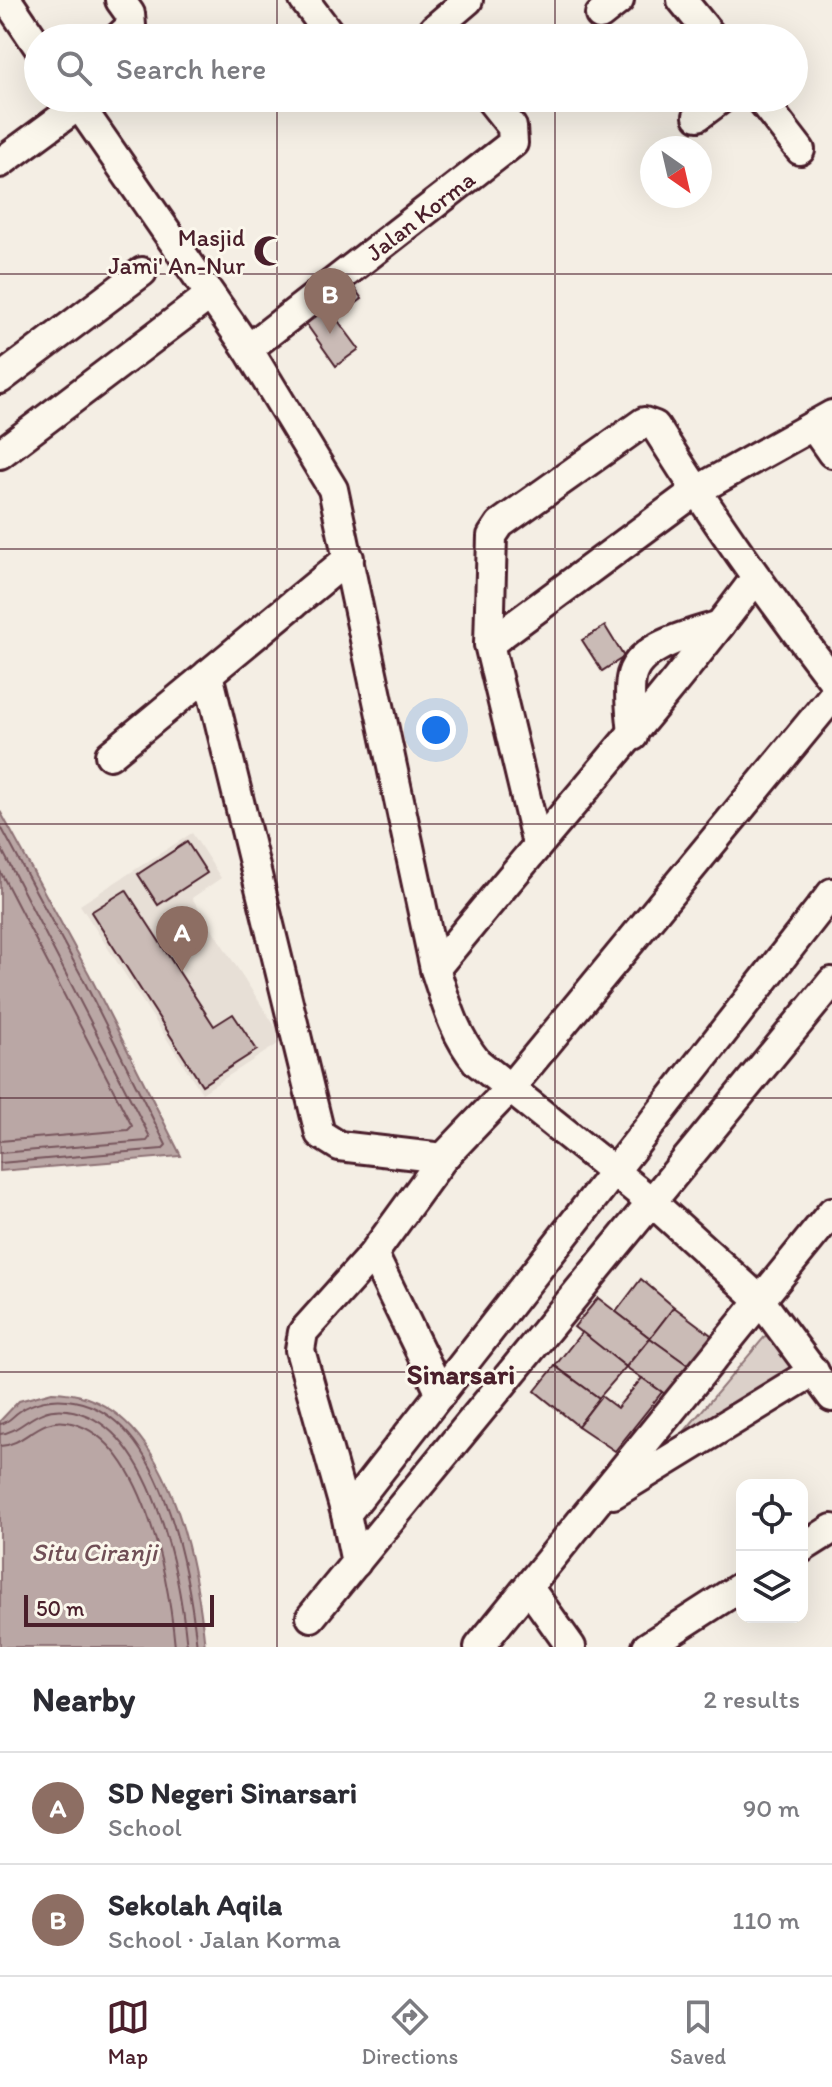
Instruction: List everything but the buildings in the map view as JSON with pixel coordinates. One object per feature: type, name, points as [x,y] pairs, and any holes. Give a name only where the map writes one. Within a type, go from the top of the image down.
[{"type":"street","points":[[7,0],[24,25]]},
{"type":"street","points":[[120,0],[130,14],[131,24]]},
{"type":"street","points":[[304,0],[322,24]]},
{"type":"street","points":[[444,24],[468,0]]},
{"type":"street","points":[[682,0],[702,24]]},
{"type":"street","points":[[0,163],[64,112]]},
{"type":"street","points":[[84,112],[248,349],[333,489],[435,969],[454,1027],[465,1048],[653,1203],[760,1300],[832,1397]]},
{"type":"street","name":"Jalan Korma","points":[[248,349],[513,143],[512,127],[500,112]]},
{"type":"street","points":[[698,116],[703,112]]},
{"type":"street","points":[[771,112],[800,150]]},
{"type":"street","points":[[0,379],[142,272]]},
{"type":"street","points":[[0,454],[210,295]]},
{"type":"street","points":[[489,644],[694,492],[822,420],[832,453]]},
{"type":"street","points":[[537,844],[489,644],[492,536],[500,524],[644,422],[655,426],[694,492],[755,579],[832,679]]},
{"type":"street","points":[[110,755],[349,558]]},
{"type":"street","points":[[435,969],[537,844],[633,736],[755,579]]},
{"type":"street","points":[[633,736],[631,680],[637,666],[662,646],[721,624]]},
{"type":"street","points":[[208,674],[320,1134],[339,1146],[443,1158]]},
{"type":"street","points":[[356,1563],[300,1340],[303,1332],[373,1254],[443,1158],[510,1088],[832,697]]},
{"type":"street","points":[[346,1514],[832,893]]},
{"type":"street","points":[[311,1617],[832,982]]},
{"type":"street","points":[[479,1647],[832,1212]]},
{"type":"street","points":[[373,1254],[441,1394]]},
{"type":"street","points":[[598,1503],[814,1371]]},
{"type":"street","points":[[808,1544],[832,1529]]},
{"type":"street","points":[[529,1588],[571,1647]]},
{"type":"street","points":[[647,1647],[736,1590]]},
{"type":"shaded area","points":[[192,833],[221,878],[192,898],[284,1040],[202,1093],[80,905]]},
{"type":"shaded area","points":[[773,1327],[805,1371],[672,1446]]},
{"type":"water","points":[[0,811],[89,974],[181,1156],[0,1171]]},
{"type":"water","name":"Situ Ciranji","points":[[52,1392],[91,1400],[123,1420],[149,1450],[168,1486],[183,1527],[201,1611],[205,1647],[0,1647],[0,1421],[19,1401]]},
{"type":"place","name":"Masjid Jami' An-Nur","points":[[269,251]]},
{"type":"place","name":"Sekolah Aqila","points":[[330,334]]},
{"type":"place","name":"SD Negeri Sinarsari","points":[[182,972]]},
{"type":"district","name":"Sinarsari","points":[[461,1374]]}]
